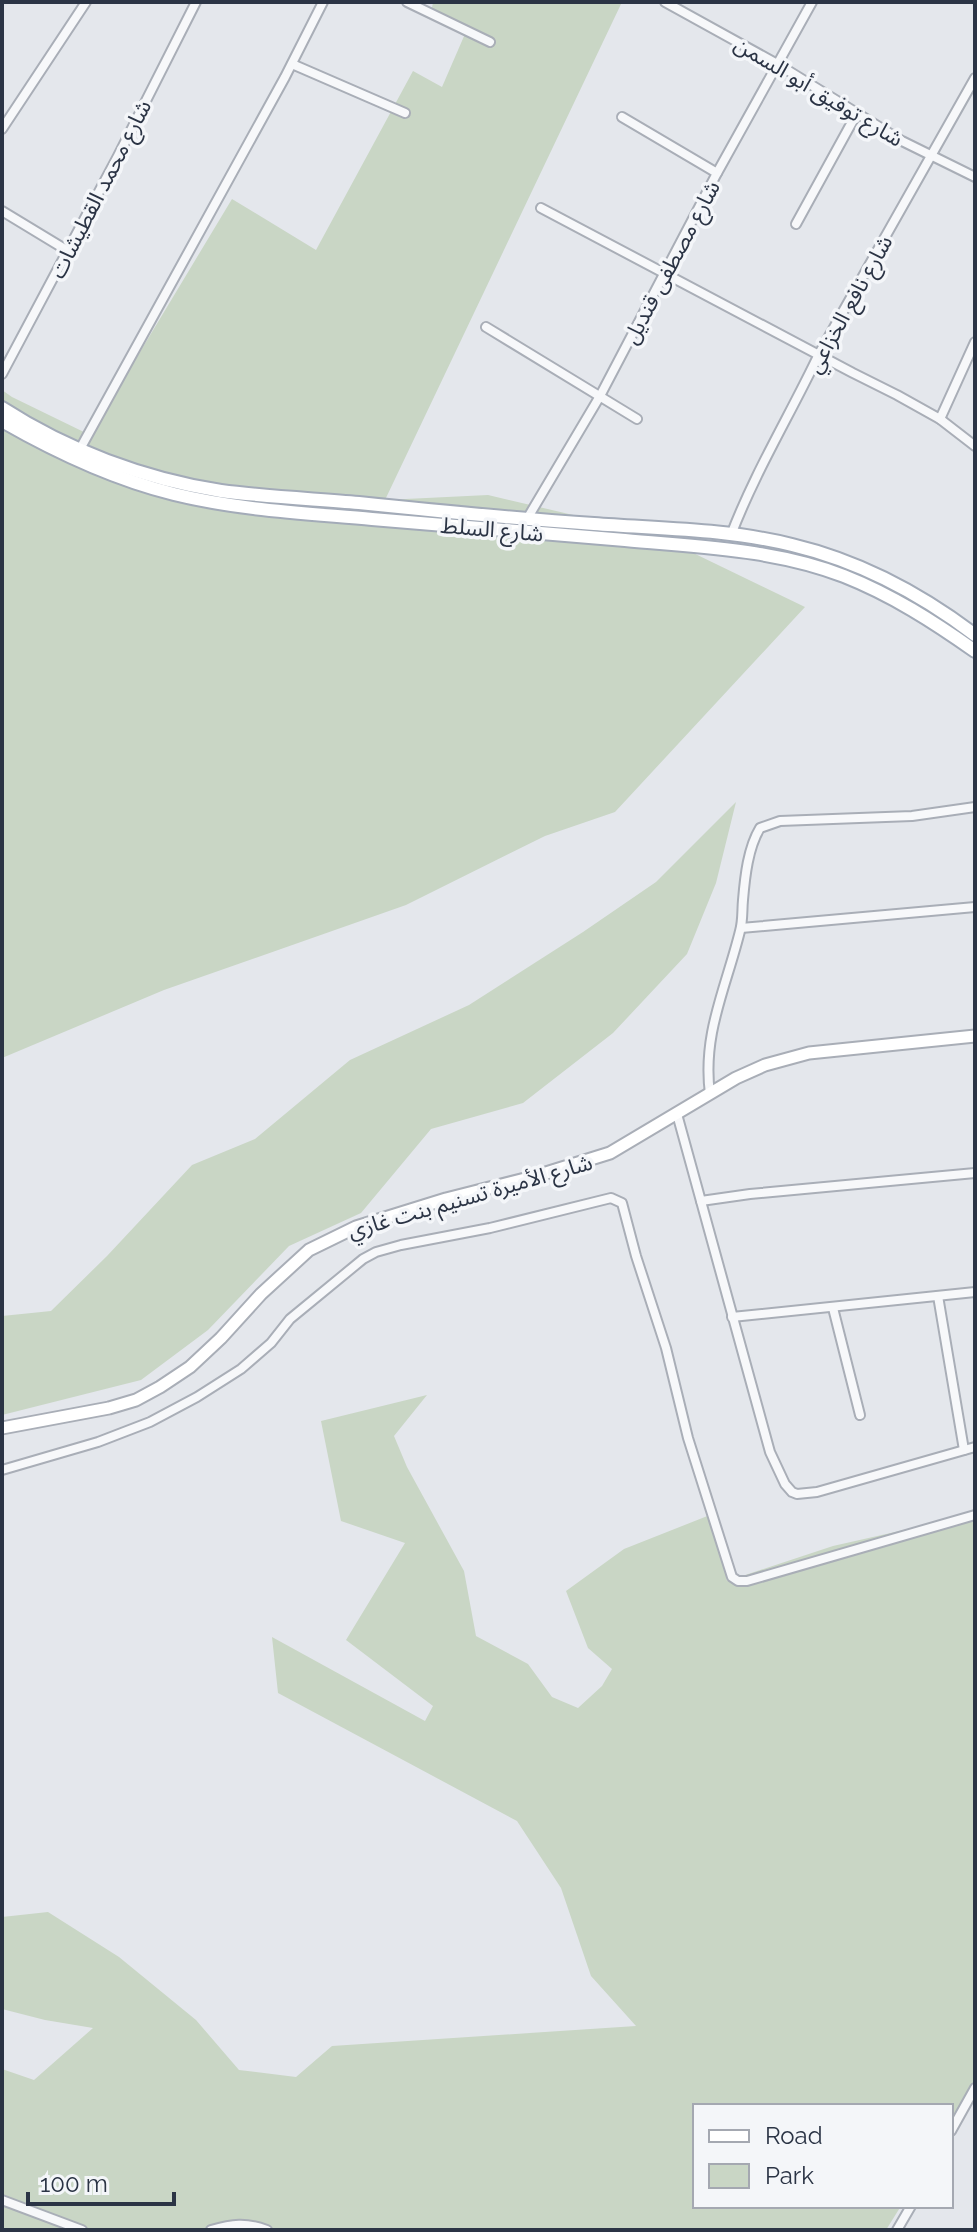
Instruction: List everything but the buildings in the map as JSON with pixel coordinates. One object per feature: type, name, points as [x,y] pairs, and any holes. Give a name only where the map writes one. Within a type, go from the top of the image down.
[{"type":"main road","name":"شارع السلط","points":[[2,408],[80,449],[140,473],[212,489],[731,535],[792,545],[838,558],[915,594],[975,635]]},
{"type":"main road","name":"شارع السلط","points":[[2,421],[108,473],[207,501],[297,512],[715,548],[806,564],[883,593],[975,651]]},
{"type":"main road","name":"شارع الأميرة تسنيم بنت غازي","points":[[2,1428],[109,1408],[136,1400],[160,1387],[190,1367],[309,1250],[339,1234],[446,1199],[593,1160],[621,1147],[736,1078],[765,1065],[796,1056],[975,1036]]},
{"type":"street","points":[[2,129],[86,2]]},
{"type":"street","name":"شارع محمد القطيشات","points":[[2,374],[196,2]]},
{"type":"street","points":[[80,449],[323,2]]},
{"type":"street","points":[[407,2],[490,42]]},
{"type":"street","name":"شارع توفيق أبو السمن","points":[[665,2],[779,65],[932,157],[975,177]]},
{"type":"street","name":"شارع مصطفى قنديل","points":[[527,519],[600,396],[717,173],[812,2]]},
{"type":"street","points":[[292,64],[405,113]]},
{"type":"street","name":"شارع نافع الخزاعي","points":[[731,535],[762,462],[819,354],[975,78]]},
{"type":"street","points":[[796,224],[857,113]]},
{"type":"street","points":[[622,117],[717,173]]},
{"type":"street","points":[[541,208],[940,419],[975,446]]},
{"type":"street","points":[[2,211],[68,251]]},
{"type":"street","points":[[486,327],[637,419]]},
{"type":"street","points":[[940,419],[975,342]]},
{"type":"street","points":[[710,1094],[707,1071],[711,1029],[741,928],[752,844],[760,828],[780,821],[912,816],[975,807]]},
{"type":"street","points":[[741,928],[975,907]]},
{"type":"street","points":[[677,1114],[770,1452],[792,1492],[817,1492],[975,1447]]},
{"type":"street","points":[[701,1201],[975,1173]]},
{"type":"street","points":[[2,1470],[124,1432],[197,1397],[241,1369],[271,1343],[290,1319],[363,1259],[376,1252],[490,1228],[608,1198],[619,1201],[626,1216],[663,1339],[688,1438],[732,1577],[747,1581],[975,1515]]},
{"type":"street","points":[[732,1317],[975,1292]]},
{"type":"street","points":[[938,1296],[964,1450]]},
{"type":"street","points":[[833,1308],[860,1415]]},
{"type":"street","points":[[953,2127],[975,2088]]},
{"type":"street","points":[[2,2200],[82,2230]]},
{"type":"street","points":[[897,2230],[910,2208]]},
{"type":"street","points":[[211,2230],[245,2223],[267,2230]]},
{"type":"green space","points":[[433,2],[622,2],[385,500],[488,495],[654,534],[805,607],[615,812],[545,836],[406,905],[164,990],[2,1058],[2,390],[90,435],[232,199],[316,250],[413,71],[442,87],[468,27],[431,14]]},
{"type":"green space","points":[[736,802],[716,883],[687,954],[613,1033],[523,1103],[431,1129],[361,1213],[289,1246],[208,1330],[141,1380],[2,1415],[2,1316],[51,1311],[192,1165],[255,1139],[350,1060],[469,1005],[583,932],[656,882]]},
{"type":"green space","points":[[427,1395],[394,1436],[407,1467],[464,1571],[476,1636],[528,1664],[552,1697],[578,1708],[602,1686],[612,1669],[588,1648],[566,1591],[624,1549],[715,1513],[727,1581],[833,1546],[975,1514],[975,2084],[953,2122],[953,2104],[693,2104],[693,2208],[900,2208],[886,2230],[2,2230],[2,2069],[34,2080],[93,2028],[2,2009],[2,1917],[48,1912],[119,1957],[196,2020],[239,2070],[296,2077],[332,2046],[636,2026],[591,1976],[561,1888],[517,1821],[278,1693],[272,1637],[425,1721],[433,1706],[346,1640],[405,1543],[341,1521],[321,1421]]}]
